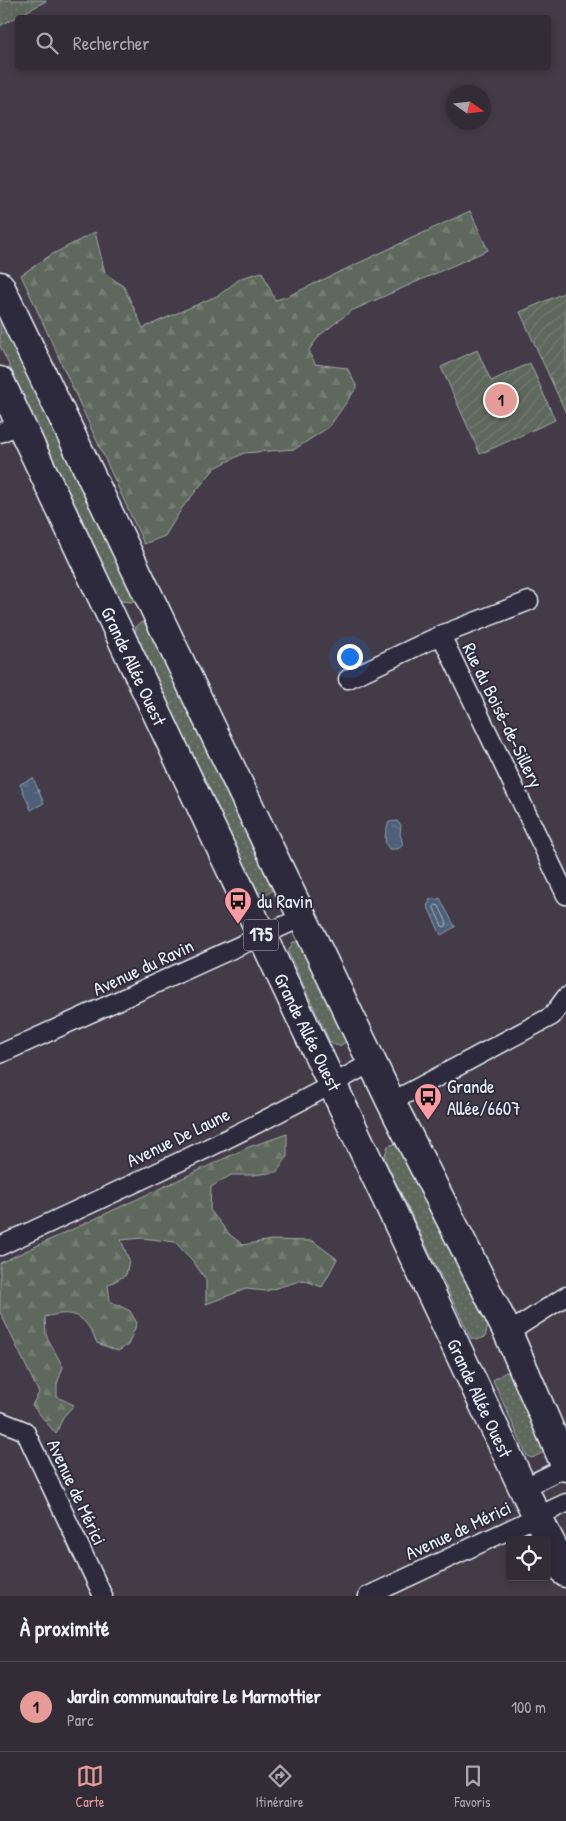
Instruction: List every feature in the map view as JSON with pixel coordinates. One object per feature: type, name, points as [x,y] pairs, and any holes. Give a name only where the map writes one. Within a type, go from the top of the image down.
[{"type":"main road","name":"175","points":[[0,286],[391,1102],[508,1333],[566,1467]]},
{"type":"main road","name":"Grande Allée Ouest","points":[[0,381],[10,429],[114,623],[261,935],[334,1084],[523,1488],[566,1573]]},
{"type":"main road","points":[[114,623],[152,605]]},
{"type":"street","name":"Rue du Boisé-de-Sillery","points":[[348,679],[441,635],[528,600]]},
{"type":"street","name":"Rue du Boisé-de-Sillery","points":[[441,635],[566,895]]},
{"type":"street","name":"Avenue du Ravin","points":[[0,1054],[303,917]]},
{"type":"street","points":[[391,1102],[552,1016],[566,997]]},
{"type":"street","name":"Avenue De Laune","points":[[0,1246],[334,1084],[372,1062]]},
{"type":"street","points":[[508,1333],[566,1296]]},
{"type":"street","name":"Avenue de Mérici","points":[[0,1421],[26,1431],[103,1596]]},
{"type":"street","points":[[523,1488],[566,1467]]},
{"type":"street","name":"Avenue de Mérici","points":[[368,1596],[566,1503]]},
{"type":"green space","points":[[0,0],[46,0],[20,15],[15,15],[15,18],[0,26]]},
{"type":"green space","points":[[470,211],[488,250],[351,311],[320,335],[309,350],[315,364],[347,368],[357,387],[329,427],[295,449],[244,453],[215,468],[182,508],[165,536],[144,544],[21,275],[51,255],[95,232],[105,273],[124,287],[143,328],[219,295],[241,278],[262,272],[275,300],[286,297]]},
{"type":"green space","points":[[566,292],[566,413],[520,312]]},
{"type":"green space","points":[[0,319],[12,337],[135,596],[132,602],[120,601],[0,346]]},
{"type":"green space","points":[[477,350],[491,381],[530,363],[555,420],[480,454],[441,367]]},
{"type":"green space","points":[[142,622],[148,623],[274,888],[269,893],[258,892],[135,635],[136,626]]},
{"type":"green space","points":[[293,942],[300,942],[349,1035],[341,1045],[330,1042],[288,952]]},
{"type":"green space","points":[[287,1134],[287,1157],[277,1172],[231,1175],[211,1187],[210,1210],[229,1234],[243,1245],[271,1240],[313,1241],[337,1259],[322,1287],[303,1280],[266,1291],[246,1289],[206,1304],[206,1280],[193,1261],[175,1242],[143,1238],[121,1240],[129,1260],[126,1275],[108,1285],[110,1301],[130,1311],[137,1323],[128,1345],[118,1351],[97,1343],[88,1326],[78,1316],[64,1314],[45,1317],[46,1335],[63,1367],[57,1384],[57,1397],[74,1405],[63,1417],[56,1434],[32,1405],[39,1393],[0,1312],[0,1263],[249,1147]]},
{"type":"green space","points":[[395,1144],[405,1149],[488,1325],[485,1337],[477,1340],[471,1338],[384,1158],[388,1146]]},
{"type":"green space","points":[[509,1372],[546,1445],[546,1451],[532,1458],[527,1456],[493,1380]]},
{"type":"water","points":[[33,778],[44,803],[31,810],[20,784]]},
{"type":"water","points":[[397,821],[401,825],[400,834],[403,845],[398,849],[389,849],[385,840],[386,829],[389,822]]},
{"type":"water","points":[[434,898],[435,900],[440,898],[455,927],[441,935],[427,905],[430,903],[429,900]]},
{"type":"place","name":"Jardin communautaire Le Marmottier","points":[[501,400]]},
{"type":"place","name":"du Ravin","points":[[238,925]]},
{"type":"place","name":"Grande Allée/6607","points":[[428,1121]]}]
